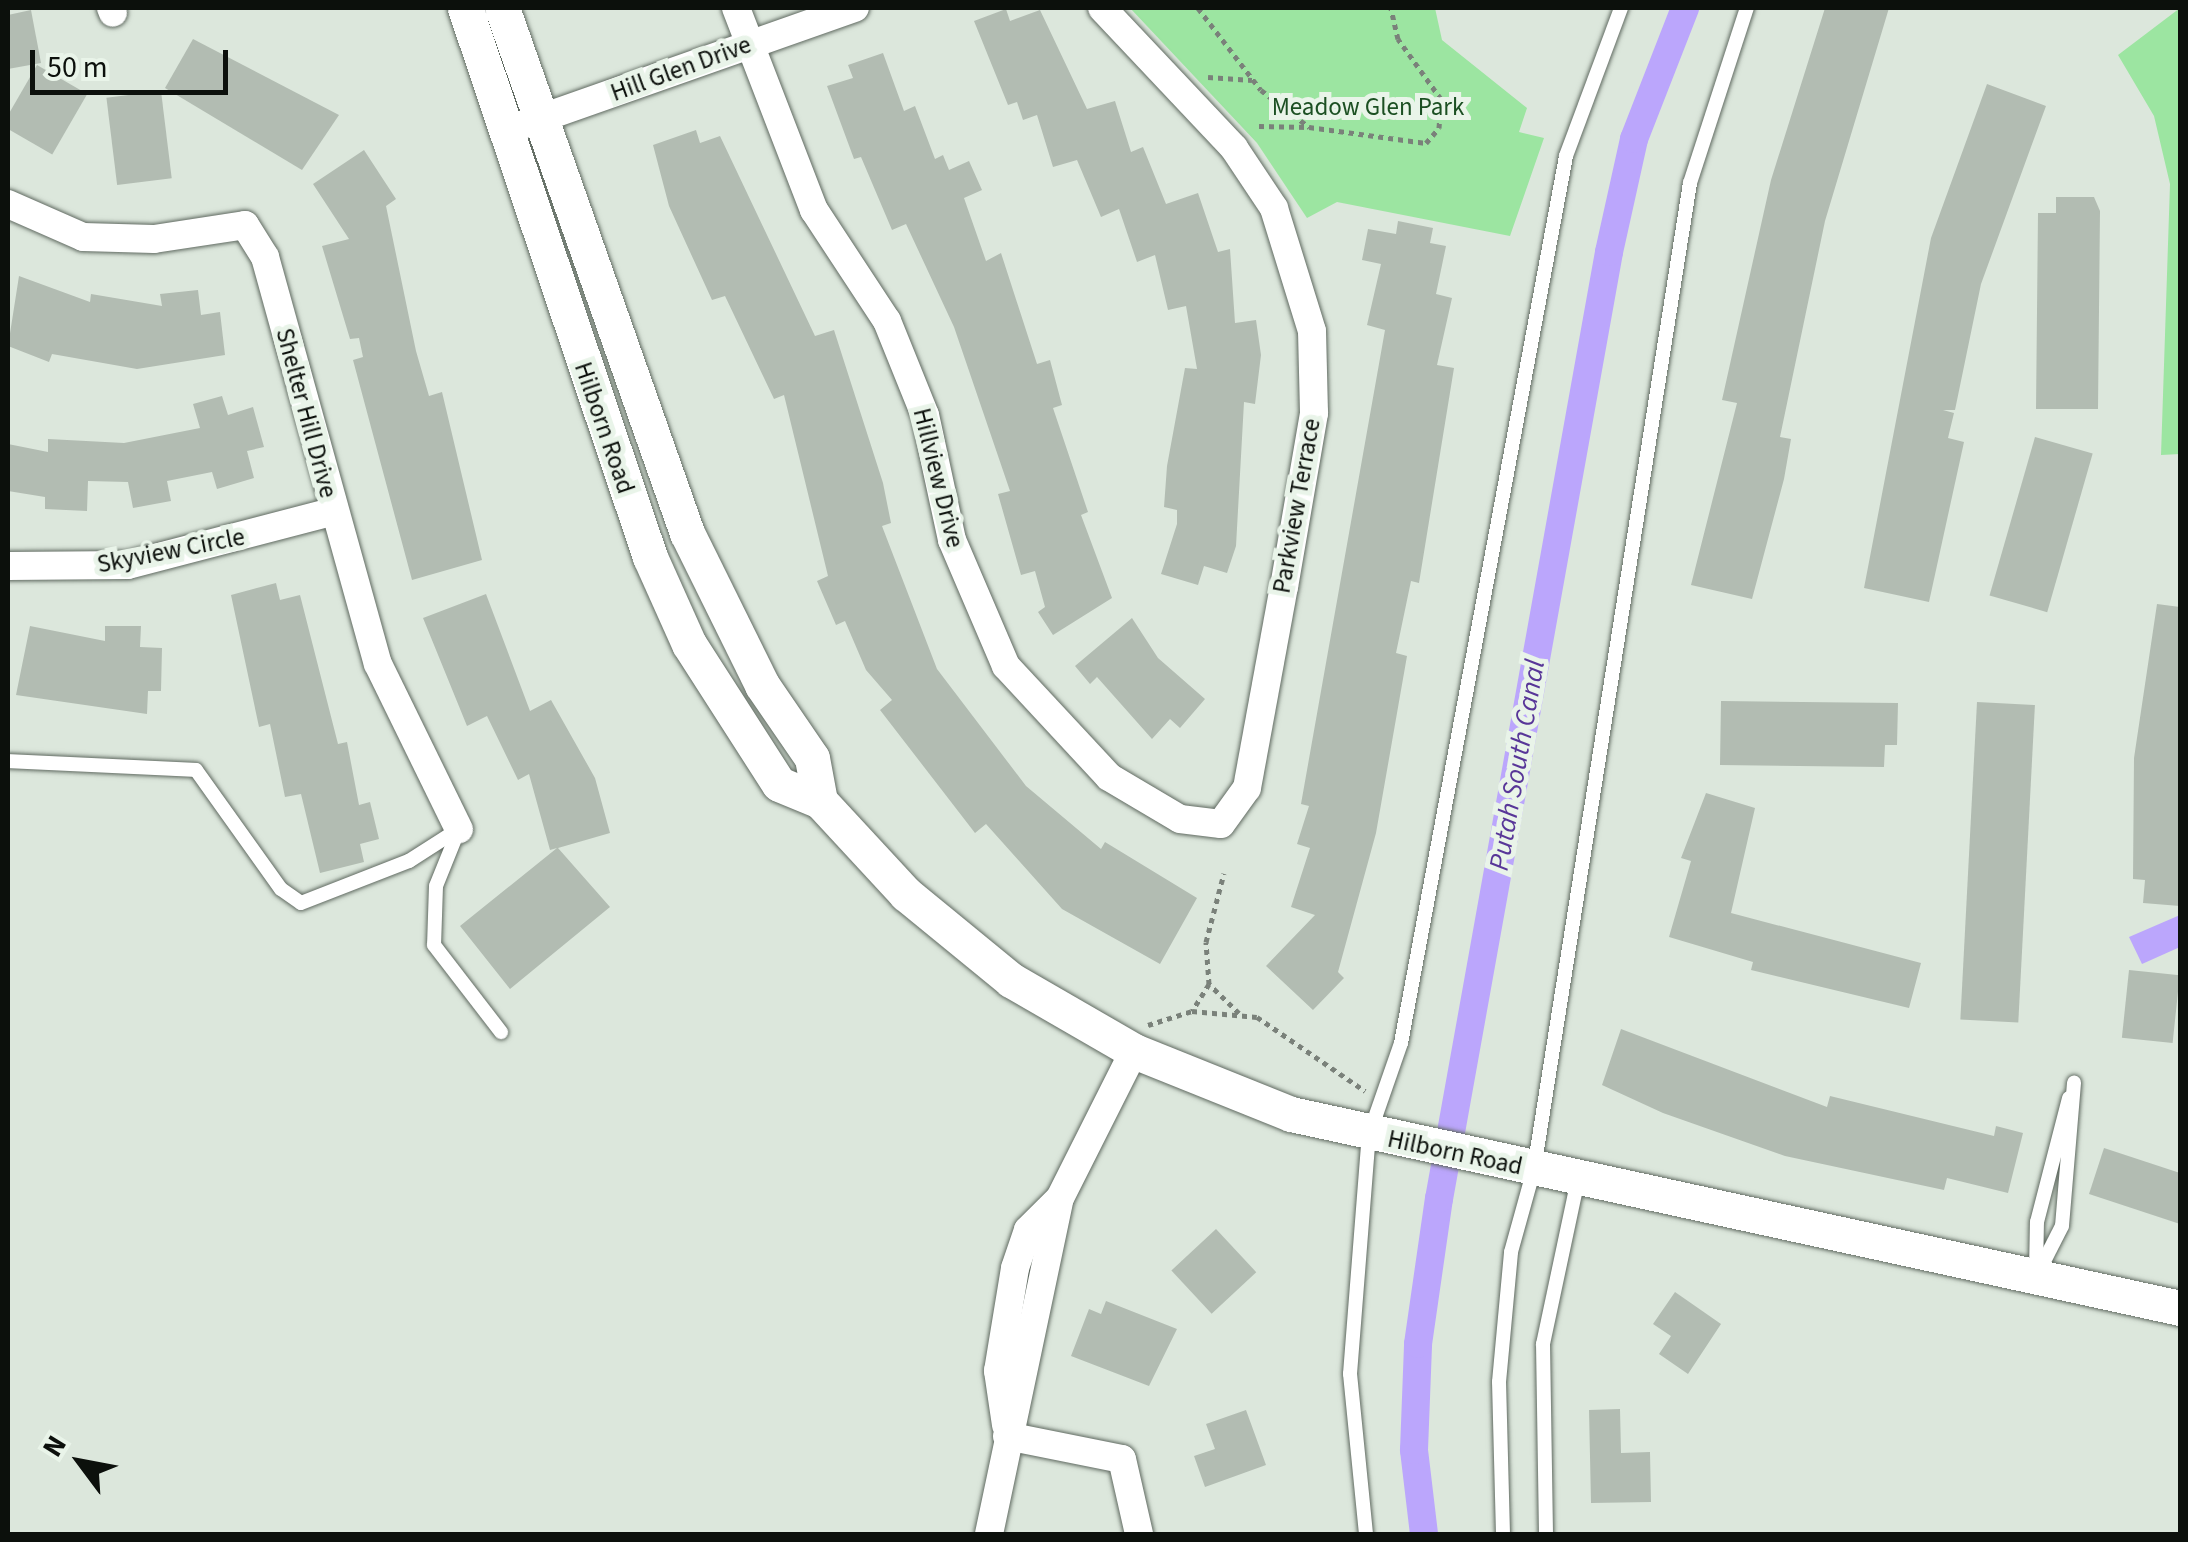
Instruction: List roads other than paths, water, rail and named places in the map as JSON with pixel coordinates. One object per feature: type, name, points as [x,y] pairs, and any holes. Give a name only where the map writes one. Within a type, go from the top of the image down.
[{"type":"street","name":"Hilborn Road","points":[[464,8],[643,538],[688,644],[778,784],[820,801],[950,933],[1134,1051],[1379,1137],[2180,1308]]},
{"type":"street","name":"Hilborn Road","points":[[502,8],[687,533],[744,652],[812,758],[820,801]]},
{"type":"street","name":"Hillview Drive","points":[[736,8],[814,210],[888,321],[925,414],[952,540],[1006,666],[1109,777],[1180,820],[1222,824]]},
{"type":"street","name":"Hill Glen Drive","points":[[508,130],[855,8]]},
{"type":"street","name":"Parkview Terrace","points":[[1102,8],[1234,148],[1274,208],[1312,330],[1314,412],[1284,586],[1246,788],[1222,824]]},
{"type":"street","name":"Shelter Hill Drive","points":[[8,204],[83,236],[154,239],[245,226],[265,257],[332,512],[378,664],[459,829]]},
{"type":"street","name":"Skyview Circle","points":[[8,566],[128,565],[332,512]]},
{"type":"street","points":[[989,1534],[1037,1280],[1060,1198],[1134,1051]]},
{"type":"street","points":[[1007,1436],[1004,1331],[1028,1230],[1060,1198]]},
{"type":"street","points":[[1004,1331],[1037,1280]]},
{"type":"street","points":[[1007,1436],[1122,1459],[1138,1534]]},
{"type":"lane","points":[[1366,1534],[1350,1374],[1383,1094],[1401,1044],[1562,175],[1620,8]]},
{"type":"lane","points":[[1503,1534],[1499,1382],[1511,1252],[1690,183],[1747,8]]},
{"type":"lane","points":[[8,761],[196,770],[281,889],[301,903],[409,862],[459,829]]},
{"type":"lane","points":[[459,829],[436,886],[434,945],[501,1032]]},
{"type":"lane","points":[[2074,1083],[2062,1226],[2036,1277],[2037,1222],[2074,1083]]},
{"type":"lane","points":[[1546,1534],[1544,1344],[1554,1259],[1578,1179]]},
{"type":"waterway","name":"Putah South Canal","points":[[1424,1534],[1414,1450],[1418,1344],[1439,1199],[1609,252],[1634,139],[1685,8]]},
{"type":"park label","name":"Meadow Glen Park","points":[[1368,107]]}]
